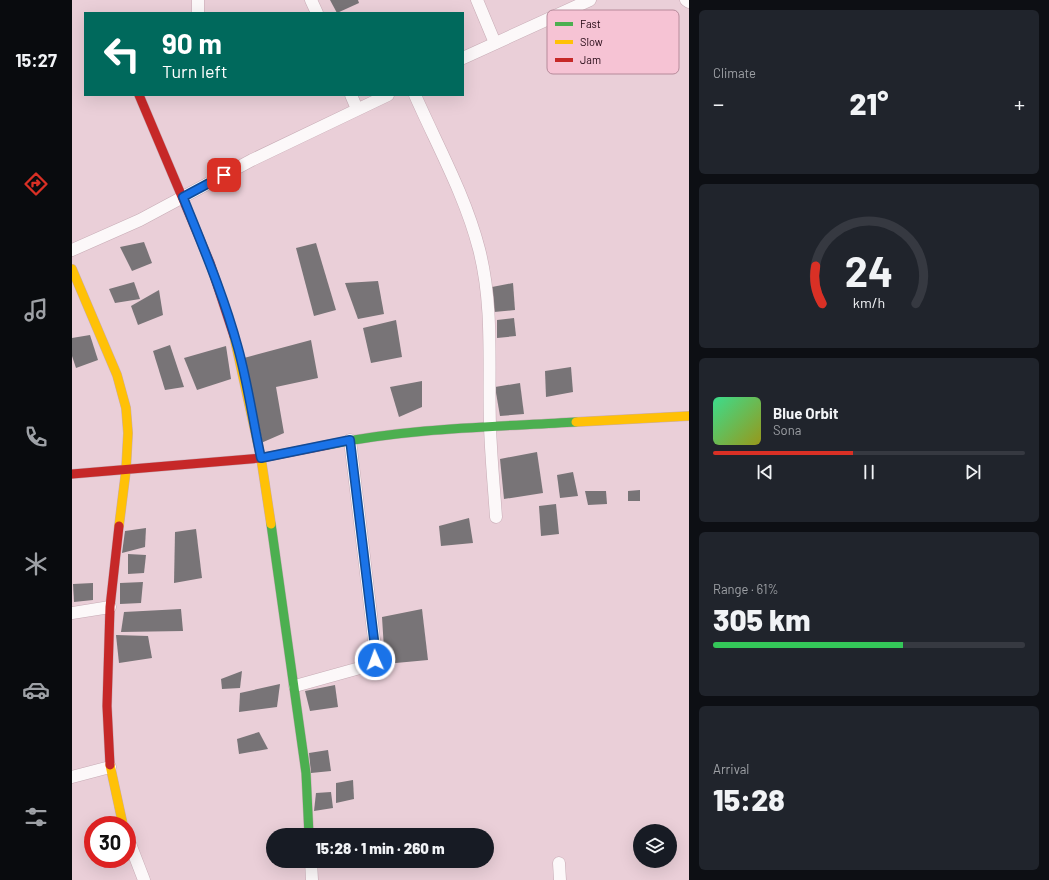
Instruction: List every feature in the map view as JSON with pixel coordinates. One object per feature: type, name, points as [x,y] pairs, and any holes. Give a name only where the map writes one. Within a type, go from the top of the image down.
[{"type":"street","points":[[198,0],[198,12]]},
{"type":"street","points":[[311,0],[317,12]]},
{"type":"street","points":[[477,0],[495,43]]},
{"type":"street","points":[[568,10],[590,0]]},
{"type":"street","points":[[464,58],[547,19]]},
{"type":"street","points":[[139,96],[183,197],[226,308],[238,349],[261,458],[295,686],[306,772],[309,828]]},
{"type":"street","points":[[351,96],[357,110]]},
{"type":"street","points":[[72,250],[140,220],[252,160],[386,96]]},
{"type":"street","points":[[415,96],[469,217],[479,250],[486,283],[490,427],[496,517]]},
{"type":"street","points":[[72,269],[117,374],[124,401],[128,434],[126,470],[110,607],[107,706],[110,767],[121,816]]},
{"type":"street","points":[[72,474],[261,458],[350,440],[490,427],[689,416]]},
{"type":"street","points":[[295,686],[367,666],[372,664],[376,656],[350,440]]},
{"type":"street","points":[[72,613],[110,607]]},
{"type":"street","points":[[72,777],[110,767]]},
{"type":"street","points":[[136,859],[144,880]]},
{"type":"street","points":[[559,863],[560,880]]},
{"type":"street","points":[[311,868],[312,880]]},
{"type":"building","points":[[330,0],[358,0],[359,3],[336,12]]},
{"type":"building","points":[[144,242],[152,263],[132,271],[120,247]]},
{"type":"building","points":[[316,243],[336,310],[314,316],[296,248]]},
{"type":"building","points":[[378,281],[384,314],[358,319],[345,283]]},
{"type":"building","points":[[134,282],[140,299],[115,303],[109,289]]},
{"type":"building","points":[[513,283],[515,310],[494,312],[492,287]]},
{"type":"building","points":[[159,290],[163,315],[138,325],[131,306]]},
{"type":"building","points":[[514,318],[516,336],[497,338],[497,320]]},
{"type":"building","points":[[396,320],[402,357],[371,363],[363,328]]},
{"type":"building","points":[[90,335],[98,360],[76,368],[72,356],[72,338]]},
{"type":"building","points":[[311,340],[318,378],[276,387],[284,433],[261,443],[244,358]]},
{"type":"building","points":[[170,345],[184,387],[165,390],[153,351]]},
{"type":"building","points":[[226,346],[231,379],[197,390],[184,358]]},
{"type":"building","points":[[571,367],[573,392],[546,397],[545,371]]},
{"type":"building","points":[[422,381],[422,407],[399,417],[390,387]]},
{"type":"building","points":[[520,383],[524,414],[500,416],[495,387]]},
{"type":"building","points":[[537,452],[543,493],[504,499],[500,459]]},
{"type":"building","points":[[573,472],[578,496],[560,498],[557,475]]},
{"type":"building","points":[[640,490],[640,501],[628,501],[628,491]]},
{"type":"building","points":[[585,491],[606,491],[607,504],[588,505]]},
{"type":"building","points":[[556,504],[559,534],[541,536],[539,506]]},
{"type":"building","points":[[469,518],[473,543],[441,546],[439,526]]},
{"type":"building","points":[[146,528],[145,547],[122,553],[125,531]]},
{"type":"building","points":[[196,529],[202,578],[174,583],[175,532]]},
{"type":"building","points":[[128,554],[146,555],[144,573],[128,574]]},
{"type":"building","points":[[143,582],[141,603],[120,604],[120,583]]},
{"type":"building","points":[[93,583],[93,600],[74,602],[73,584]]},
{"type":"building","points":[[181,609],[183,631],[121,632],[124,612]]},
{"type":"building","points":[[422,609],[428,660],[385,664],[382,617]]},
{"type":"building","points":[[116,635],[148,636],[152,658],[119,663]]},
{"type":"building","points":[[242,671],[240,688],[222,689],[221,679]]},
{"type":"building","points":[[280,684],[277,707],[239,712],[240,693]]},
{"type":"building","points":[[335,685],[338,707],[310,711],[305,691]]},
{"type":"building","points":[[259,732],[268,749],[239,754],[237,739]]},
{"type":"building","points":[[328,750],[331,771],[311,773],[309,753]]},
{"type":"building","points":[[353,780],[354,799],[336,803],[336,783]]},
{"type":"building","points":[[331,792],[333,808],[314,811],[316,793]]},
{"type":"traffic: fast","points":[[327,445],[358,439],[419,432],[576,422]]},
{"type":"traffic: fast","points":[[271,524],[306,773],[309,828]]},
{"type":"traffic: slow","points":[[72,269],[117,375],[126,408],[128,433],[126,470],[119,526]]},
{"type":"traffic: slow","points":[[234,336],[261,458],[271,524]]},
{"type":"traffic: slow","points":[[576,422],[689,416]]},
{"type":"traffic: slow","points":[[110,765],[121,816]]},
{"type":"traffic: jam","points":[[139,96],[210,263],[234,336]]},
{"type":"traffic: jam","points":[[72,474],[261,458],[327,445]]},
{"type":"traffic: jam","points":[[110,765],[107,706],[110,607],[119,526]]},
{"type":"route","points":[[224,175],[183,197],[210,263],[228,313],[238,349],[261,458],[350,440],[376,656],[375,660]]}]
